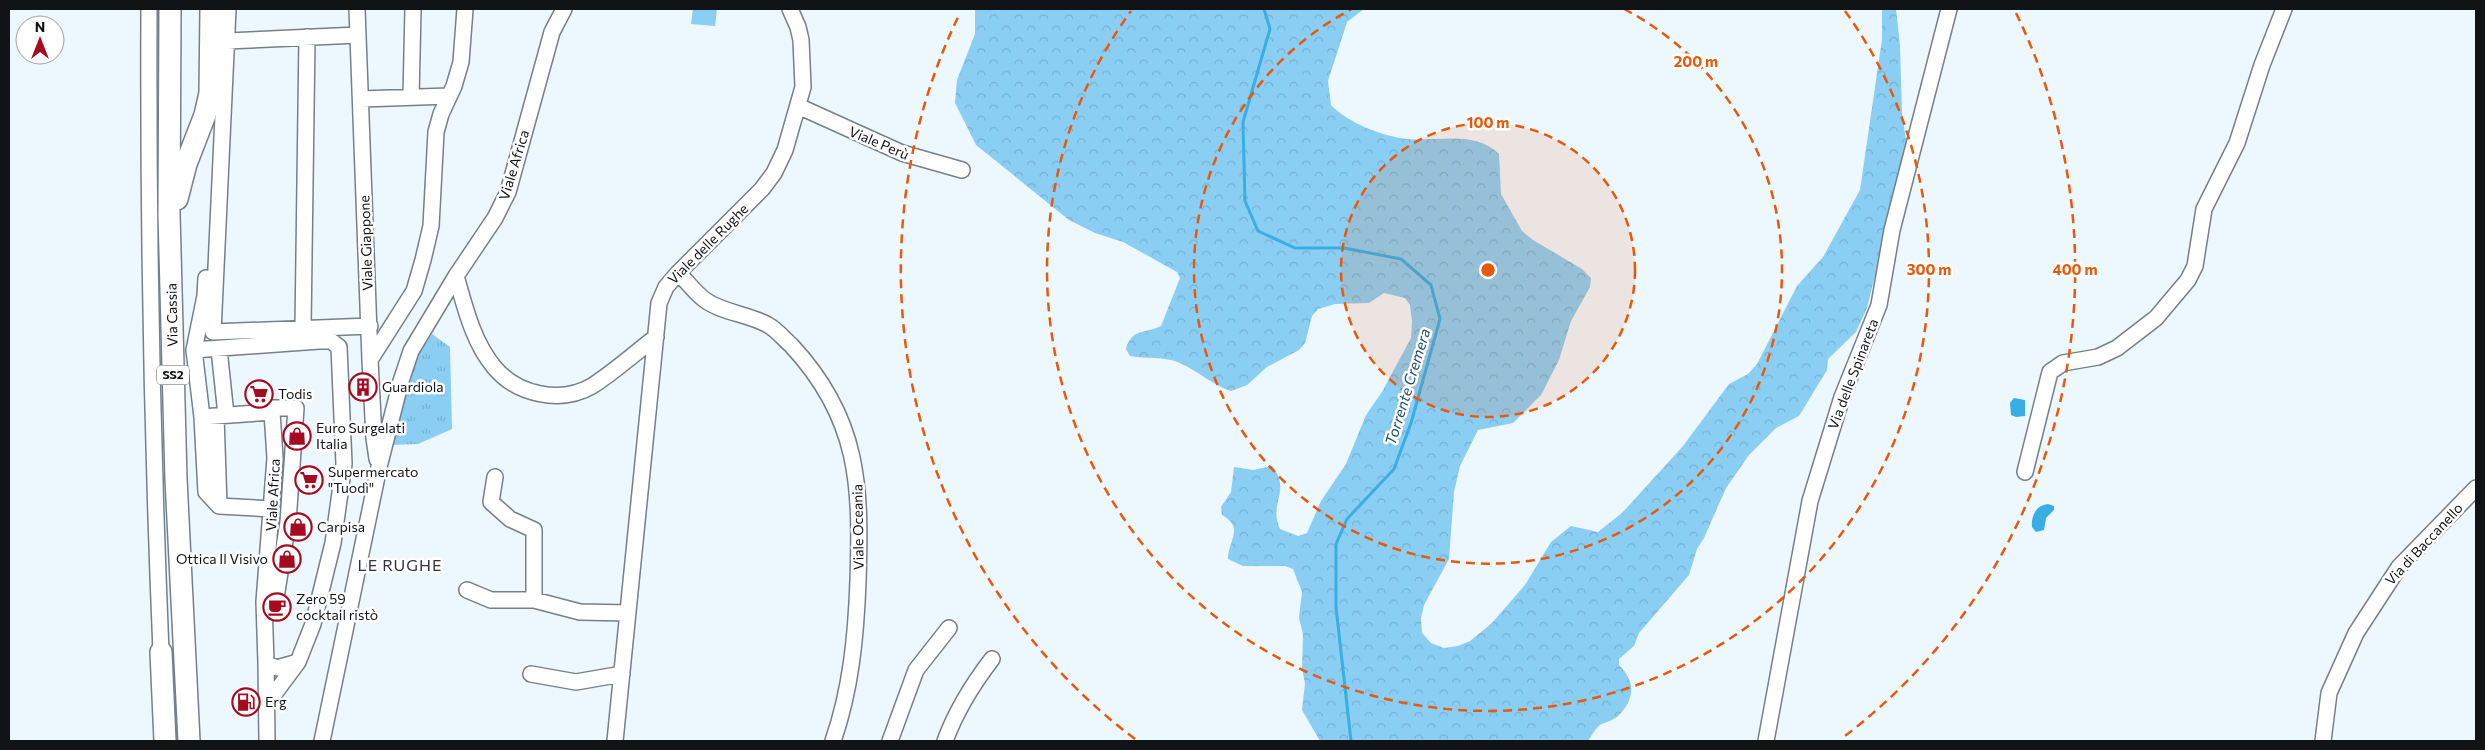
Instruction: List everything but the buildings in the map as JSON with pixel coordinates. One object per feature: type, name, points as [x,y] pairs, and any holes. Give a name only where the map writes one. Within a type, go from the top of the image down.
[{"type":"highway","name":"Via Cassia","points":[[158,9],[164,471],[174,741]]},
{"type":"highway","name":"Via Cassia","points":[[170,9],[169,214],[176,479],[189,741]]},
{"type":"highway","points":[[169,214],[176,204],[186,164],[205,115],[210,92],[211,9]]},
{"type":"highway","points":[[161,652],[165,741]]},
{"type":"street","points":[[148,9],[148,212],[154,484],[161,652]]},
{"type":"street","points":[[214,416],[194,350],[205,296],[216,84],[216,9]]},
{"type":"street","points":[[228,9],[213,332],[370,326]]},
{"type":"street","points":[[410,97],[413,9]]},
{"type":"street","points":[[370,360],[414,291],[431,226],[436,132],[440,114],[449,96],[461,62],[465,9]]},
{"type":"street","name":"Viale Africa","points":[[322,741],[379,467],[401,381],[411,351],[456,276],[495,218],[508,192],[552,32],[564,9]]},
{"type":"street","name":"Viale delle Rughe","points":[[615,741],[660,303],[666,287],[678,273],[762,189],[774,173],[785,150],[803,87],[803,65],[798,28],[790,9]]},
{"type":"street","name":"Via delle Spinareta","points":[[1766,741],[1810,501],[1842,397],[1881,299],[1892,230],[1949,9]]},
{"type":"street","points":[[2025,472],[2050,372],[2063,363],[2098,357],[2117,348],[2156,318],[2191,276],[2204,209],[2237,143],[2284,9]]},
{"type":"street","name":"Viale Giappone","points":[[356,12],[370,360],[374,438],[379,467]]},
{"type":"street","points":[[227,41],[358,36]]},
{"type":"street","points":[[303,328],[307,37]]},
{"type":"street","points":[[361,99],[449,96]]},
{"type":"street","name":"Viale Perù","points":[[798,106],[902,153],[962,170]]},
{"type":"street","name":"Viale Oceania","points":[[678,273],[706,300],[769,325],[791,346],[826,390],[846,435],[857,478],[860,519],[856,620],[850,679],[833,741]]},
{"type":"street","points":[[456,276],[470,325],[495,368],[519,386],[543,395],[566,395],[591,386],[656,337]]},
{"type":"street","points":[[194,350],[318,341],[331,341],[339,347],[343,473],[333,543],[314,624],[298,662],[266,704],[267,741]]},
{"type":"street","points":[[219,349],[206,492],[218,506],[272,509]]},
{"type":"street","points":[[214,416],[272,412],[272,408],[296,408],[288,522],[275,604],[264,602]]},
{"type":"street","name":"Viale Africa","points":[[266,704],[264,602],[275,458],[272,412]]},
{"type":"street","points":[[495,477],[491,502],[510,518],[534,530],[534,600]]},
{"type":"street","name":"Via di Baccanello","points":[[2322,741],[2329,693],[2337,671],[2360,626],[2399,568],[2476,488]]},
{"type":"street","points":[[467,590],[491,600],[534,600],[580,612],[628,613]]},
{"type":"street","points":[[890,741],[916,670],[949,628]]},
{"type":"street","points":[[945,741],[955,715],[974,682],[992,659]]},
{"type":"street","points":[[266,663],[278,668],[298,662]]},
{"type":"street","points":[[531,674],[576,682],[622,674]]},
{"type":"green space","points":[[693,9],[717,9],[715,26],[691,24]]},
{"type":"green space","points":[[975,9],[1364,9],[1347,22],[1328,81],[1331,105],[1338,112],[1356,123],[1387,135],[1419,140],[1467,139],[1489,147],[1499,154],[1501,194],[1522,231],[1533,240],[1582,269],[1591,278],[1590,287],[1571,321],[1559,360],[1541,395],[1513,423],[1478,430],[1460,466],[1454,492],[1449,559],[1424,605],[1421,618],[1422,633],[1431,643],[1444,648],[1458,646],[1470,641],[1491,624],[1525,585],[1551,542],[1571,526],[1598,532],[1622,513],[1683,446],[1729,384],[1748,374],[1757,364],[1797,286],[1823,257],[1860,190],[1882,39],[1882,9],[1896,9],[1900,45],[1902,114],[1906,140],[1902,167],[1867,308],[1856,332],[1828,359],[1827,370],[1799,416],[1776,428],[1749,455],[1726,488],[1704,538],[1697,549],[1689,575],[1639,633],[1634,646],[1619,659],[1619,665],[1625,671],[1631,684],[1631,691],[1628,703],[1618,716],[1600,725],[1588,741],[1320,741],[1302,710],[1305,684],[1302,668],[1303,634],[1299,618],[1302,592],[1293,569],[1285,566],[1243,566],[1228,559],[1234,530],[1229,520],[1222,515],[1221,507],[1231,492],[1234,467],[1253,470],[1272,466],[1278,475],[1280,483],[1276,511],[1280,529],[1298,536],[1307,533],[1321,501],[1346,464],[1366,415],[1382,392],[1411,338],[1412,321],[1410,305],[1405,298],[1384,293],[1369,303],[1335,304],[1318,309],[1312,316],[1305,343],[1299,350],[1267,367],[1247,385],[1231,391],[1180,363],[1162,358],[1130,356],[1126,349],[1135,335],[1161,326],[1180,278],[1177,272],[1123,242],[1095,233],[1069,220],[976,145],[955,103],[957,80],[975,34]]},
{"type":"green space","points":[[432,334],[450,347],[452,429],[418,444],[391,445],[412,365]]},
{"type":"shaded area","points":[[2014,398],[2025,400],[2025,416],[2016,417],[2011,415],[2010,403]]},
{"type":"shaded area","points":[[2048,504],[2054,506],[2054,510],[2046,518],[2044,530],[2036,532],[2032,527],[2033,515],[2040,506]]},
{"type":"waterway","name":"Torrente Cremera","points":[[1264,9],[1270,29],[1243,122],[1245,201],[1258,231],[1295,248],[1344,248],[1401,259],[1431,285],[1440,319],[1411,423],[1394,469],[1347,519],[1336,544],[1336,607],[1351,741]]},
{"type":"place","name":"Guardiola","points":[[363,387]]},
{"type":"place","name":"Todis","points":[[259,394]]},
{"type":"place","name":"Euro Surgelati Italia","points":[[297,436]]},
{"type":"place","name":"Supermercato \"Tuodì\"","points":[[309,480]]},
{"type":"place","name":"Carpisa","points":[[298,527]]},
{"type":"place","name":"Ottica Il Visivo","points":[[287,559]]},
{"type":"place","name":"Zero 59 cocktail ristò","points":[[277,607]]},
{"type":"place","name":"Erg","points":[[246,702]]},
{"type":"district","name":"LE RUGHE","points":[[400,565]]}]
